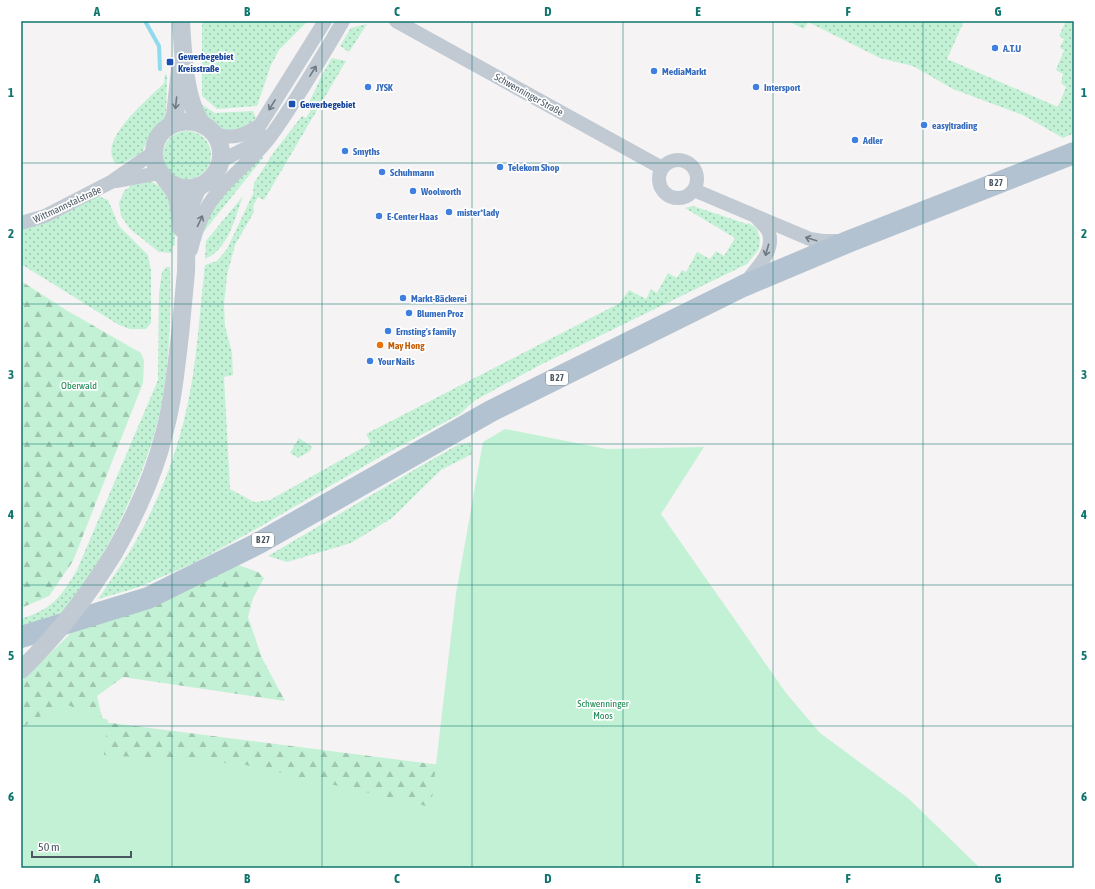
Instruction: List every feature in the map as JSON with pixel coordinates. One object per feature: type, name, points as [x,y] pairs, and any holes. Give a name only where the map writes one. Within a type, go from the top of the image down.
[{"type":"main road","name":"B 27","points":[[21,637],[148,598],[259,543],[492,411],[743,286],[850,241],[1074,153]]},
{"type":"street","points":[[163,177],[177,187],[188,189],[199,186],[209,181],[217,172],[221,161],[219,142],[195,114],[183,52],[181,21]]},
{"type":"street","points":[[186,272],[179,205],[176,194],[154,163],[156,141],[162,132],[171,125],[181,121],[192,121],[226,138],[236,137],[248,133],[260,125],[325,21]]},
{"type":"street","points":[[186,272],[196,230],[206,209],[218,193],[259,150],[282,120],[343,21]]},
{"type":"street","name":"Schwenninger Straße","points":[[396,21],[662,168]]},
{"type":"street","points":[[171,125],[175,116],[183,52]]},
{"type":"street","points":[[221,161],[254,144],[282,120]]},
{"type":"street","name":"Wittmannstalstraße","points":[[21,223],[45,216],[111,182],[154,152]]},
{"type":"street","points":[[671,161],[683,161],[689,163],[696,173],[697,179],[694,190],[685,197],[679,198],[668,196],[660,186],[659,174],[662,168],[671,161]]},
{"type":"street","name":"Wittmannstalstraße","points":[[111,182],[163,177]]},
{"type":"street","points":[[21,670],[45,647],[89,593],[129,526],[147,485],[164,434],[175,379],[186,272],[187,221],[194,195],[199,186]]},
{"type":"street","points":[[694,190],[816,241],[850,241]]},
{"type":"street","points":[[743,286],[766,254],[769,243],[769,233],[755,216]]},
{"type":"green space","points":[[202,21],[308,21],[279,50],[271,65],[257,106],[217,109],[202,96]]},
{"type":"green space","points":[[788,21],[964,21],[947,59],[1058,107],[1066,87],[1061,83],[1063,74],[1056,70],[1064,50],[1060,48],[1064,39],[1059,36],[1066,21],[1074,21],[1074,133],[1063,138],[1023,115],[953,89],[913,66],[880,58],[808,22],[804,29]]},
{"type":"green space","points":[[367,24],[349,52],[340,46],[351,28]]},
{"type":"green space","points":[[332,58],[346,61],[264,200],[258,197],[253,206],[254,212],[235,245],[227,275],[224,304],[225,326],[232,353],[233,375],[224,377],[230,489],[254,502],[270,500],[371,443],[366,434],[620,303],[629,290],[646,299],[651,289],[657,293],[668,273],[677,278],[682,270],[686,272],[697,252],[710,259],[716,251],[724,256],[735,238],[685,208],[693,206],[747,224],[749,223],[757,229],[760,239],[759,249],[747,264],[540,365],[474,401],[460,414],[380,457],[194,563],[136,588],[98,599],[126,557],[150,514],[174,454],[186,413],[193,376],[205,265],[217,261],[227,249],[253,194],[254,183],[274,152],[302,116],[306,118],[311,110],[307,107]]},
{"type":"green space","points":[[165,74],[167,75],[166,117],[150,135],[142,152],[124,163],[117,164],[112,155],[113,144],[118,133],[136,110],[164,83]]},
{"type":"green space","points":[[201,104],[215,113],[253,111],[256,118],[245,126],[233,130],[220,129],[209,121]]},
{"type":"green space","points":[[187,131],[196,133],[204,138],[209,146],[211,155],[209,164],[204,172],[196,177],[187,179],[178,177],[170,172],[165,164],[163,155],[165,146],[170,138],[178,133]]},
{"type":"green space","points":[[261,155],[263,158],[201,235],[209,215],[220,199]]},
{"type":"green space","points":[[149,181],[159,186],[166,192],[173,207],[175,245],[172,246],[172,253],[159,252],[130,229],[121,216],[119,203],[124,191],[135,183]]},
{"type":"green space","points":[[98,196],[108,200],[119,226],[148,255],[151,271],[151,323],[146,329],[130,329],[119,325],[21,264],[21,230]]},
{"type":"green space","points":[[243,196],[230,232],[220,248],[205,259],[206,241]]},
{"type":"green space","points":[[166,267],[170,267],[167,370],[161,407],[155,431],[139,479],[107,547],[71,607],[51,621],[40,626],[21,631],[21,619],[41,611],[55,601],[66,588],[77,570],[158,380],[159,293],[162,272]]},
{"type":"green space","name":"Oberwald","points":[[21,281],[66,310],[141,353],[144,361],[143,383],[73,561],[49,596],[21,608]]},
{"type":"green space","name":"Schwenninger Moos","points":[[505,429],[607,449],[704,447],[661,514],[786,693],[820,733],[908,798],[980,868],[21,868],[21,728],[62,703],[108,720],[104,755],[242,764],[431,807],[456,594],[483,442]]},
{"type":"green space","points":[[299,438],[312,447],[310,451],[298,458],[290,453]]},
{"type":"green space","points":[[470,442],[472,454],[441,470],[392,518],[351,543],[287,562],[268,556],[456,446]]},
{"type":"green space","points":[[235,564],[258,572],[264,578],[253,598],[248,617],[262,658],[285,701],[123,677],[97,696],[103,722],[448,766],[935,868],[21,868],[21,682],[73,631]]},
{"type":"waterway","points":[[145,21],[159,46],[160,69]]},
{"type":"place","name":"A.T.U","points":[[995,48]]},
{"type":"place","name":"Gewerbegebiet Kreisstraße","points":[[170,62]]},
{"type":"place","name":"MediaMarkt","points":[[654,71]]},
{"type":"place","name":"JYSK","points":[[368,87]]},
{"type":"place","name":"Intersport","points":[[756,87]]},
{"type":"place","name":"Gewerbegebiet","points":[[292,104]]},
{"type":"place","name":"easy|trading","points":[[924,125]]},
{"type":"place","name":"Adler","points":[[855,140]]},
{"type":"place","name":"Smyths","points":[[345,151]]},
{"type":"place","name":"Telekom Shop","points":[[500,167]]},
{"type":"place","name":"Schuhmann","points":[[382,172]]},
{"type":"place","name":"Woolworth","points":[[413,191]]},
{"type":"place","name":"mister*lady","points":[[449,212]]},
{"type":"place","name":"E-Center Haas","points":[[379,216]]},
{"type":"place","name":"Markt-Bäckerei","points":[[403,298]]},
{"type":"place","name":"Blumen Proz","points":[[409,313]]},
{"type":"place","name":"Ernsting's family","points":[[388,331]]},
{"type":"place","name":"May Hong","points":[[380,345]]},
{"type":"place","name":"Your Nails","points":[[370,361]]}]
